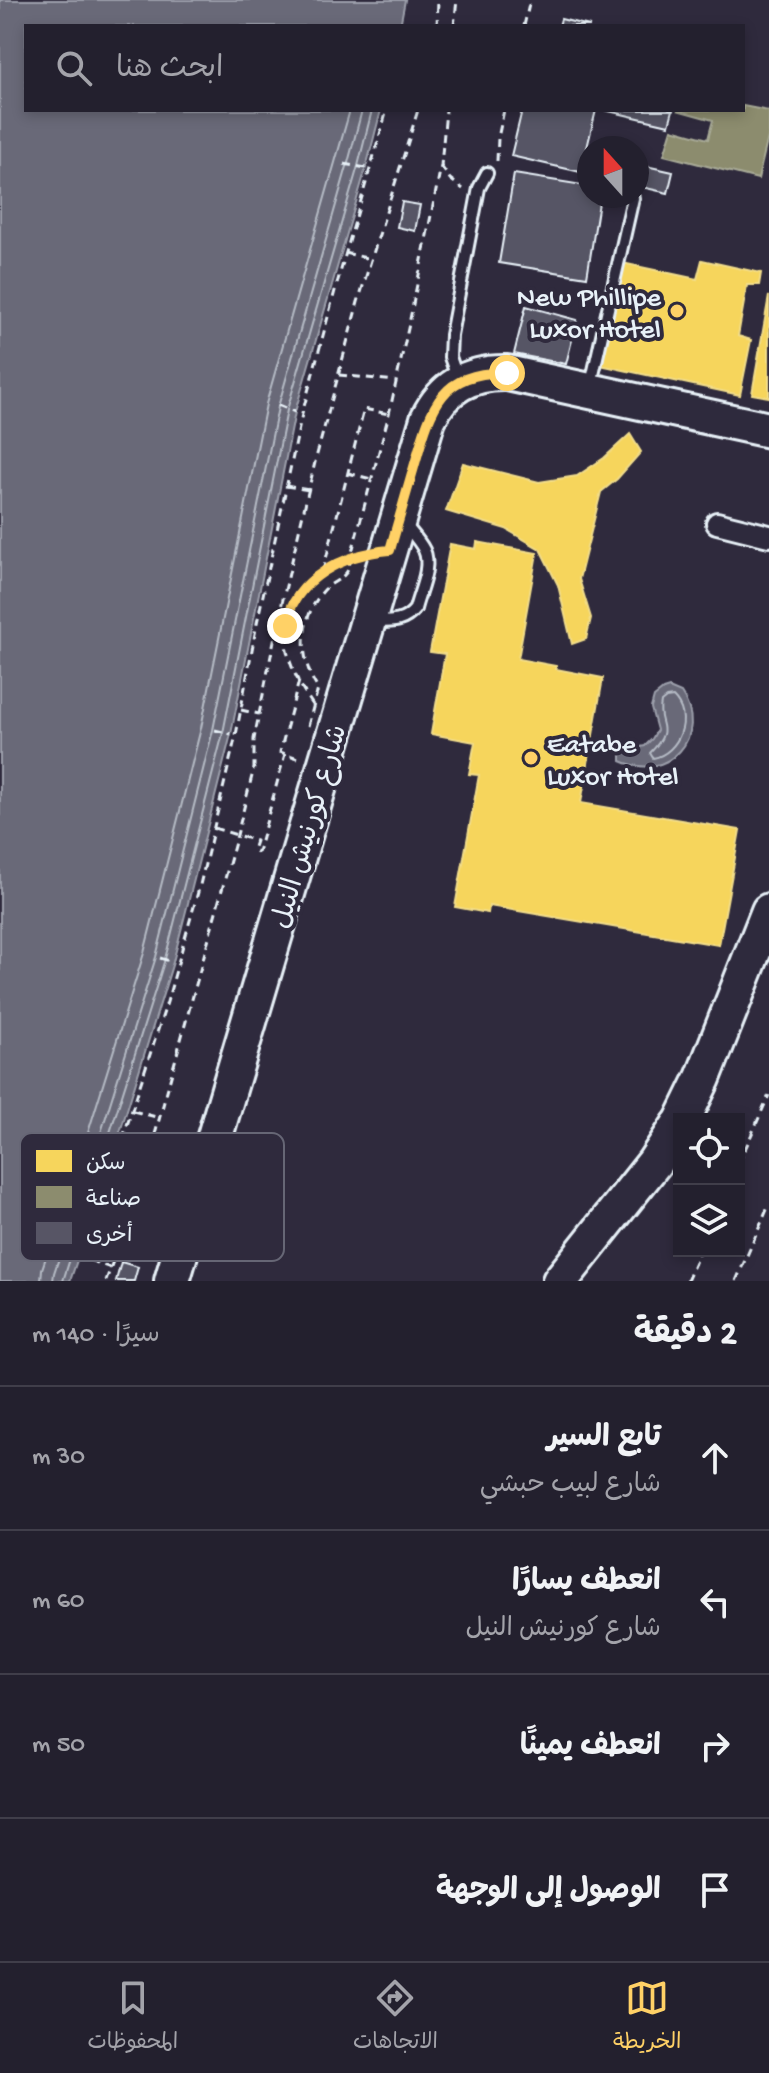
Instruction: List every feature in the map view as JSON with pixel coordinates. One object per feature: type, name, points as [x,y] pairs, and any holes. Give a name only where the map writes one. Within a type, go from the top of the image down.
[{"type":"main road","points":[[459,382],[482,374],[507,373],[769,430]]},
{"type":"main road","name":"شارع كورنيش النيل","points":[[216,1133],[428,419],[440,398],[459,382]]},
{"type":"main road","points":[[686,1113],[703,1078],[769,911]]},
{"type":"main road","points":[[560,1281],[654,1163],[673,1134]]},
{"type":"main road","name":"شارع كورنيش النيل","points":[[172,1281],[178,1261]]},
{"type":"street","points":[[717,523],[769,536]]},
{"type":"lane","points":[[459,382],[449,346],[477,196],[487,173]]},
{"type":"lane","points":[[589,390],[631,208]]},
{"type":"path","points":[[437,24],[438,0]]},
{"type":"path","points":[[454,24],[457,0]]},
{"type":"path","points":[[524,24],[530,0]]},
{"type":"path","points":[[126,1133],[192,914],[214,828],[302,414],[386,112]]},
{"type":"path","points":[[156,1133],[254,768],[254,739],[309,490],[371,259],[417,112]]},
{"type":"path","points":[[306,732],[318,689],[304,652],[305,625],[325,589],[346,574],[351,556],[389,414],[441,166],[446,112]]},
{"type":"path","points":[[487,173],[497,165],[504,112]]},
{"type":"path","points":[[344,164],[366,168]]},
{"type":"path","points":[[441,166],[450,179],[477,196]]},
{"type":"path","points":[[345,253],[371,259]]},
{"type":"path","points":[[339,375],[396,381]]},
{"type":"path","points":[[278,405],[295,412]]},
{"type":"path","points":[[322,572],[364,409],[389,414]]},
{"type":"path","points":[[348,473],[372,479]]},
{"type":"path","points":[[286,486],[309,490]]},
{"type":"path","points":[[314,705],[299,681],[286,643],[286,618],[295,600],[322,572],[351,556],[372,551],[394,534]]},
{"type":"path","points":[[279,616],[286,618]]},
{"type":"path","points":[[298,758],[280,752],[299,681]]},
{"type":"path","points":[[241,710],[259,714]]},
{"type":"path","points":[[215,730],[231,734]]},
{"type":"path","points":[[214,828],[256,841],[253,850],[258,852],[285,754]]},
{"type":"path","points":[[160,958],[173,962]]},
{"type":"path","points":[[745,1149],[769,1095]]},
{"type":"path","points":[[763,1108],[769,1111]]},
{"type":"path","points":[[133,1111],[160,1118]]},
{"type":"path","points":[[736,1281],[769,1205]]},
{"type":"path","points":[[687,1281],[697,1257]]},
{"type":"path","points":[[92,1261],[111,1268]]},
{"type":"path","points":[[106,1281],[113,1261]]},
{"type":"water","points":[[0,0],[405,0],[400,24],[24,24],[24,112],[380,112],[295,412],[231,734],[173,962],[120,1133],[20,1133],[20,1261],[77,1261],[70,1281],[0,1281]]},
{"type":"water","points":[[669,688],[681,693],[689,709],[691,724],[688,739],[669,760],[654,766],[621,761],[621,751],[645,746],[652,739],[657,730],[651,708],[654,697]]},
{"type":"building: سكن","name":"New Phillipe Luxor Hotel","points":[[702,260],[761,273],[759,285],[747,285],[738,336],[751,340],[740,395],[600,365],[622,263],[697,279]]},
{"type":"building: سكن","points":[[769,296],[769,397],[752,394]]},
{"type":"building: سكن","points":[[630,434],[641,452],[601,492],[579,579],[591,618],[586,639],[572,644],[558,585],[540,549],[506,529],[446,511],[463,463],[539,482],[577,476],[604,458]]},
{"type":"building: سكن","name":"Eatabe Luxor Hotel","points":[[477,542],[537,553],[518,659],[603,678],[581,803],[740,830],[719,945],[489,906],[488,913],[455,907],[479,775],[469,774],[475,742],[431,734],[445,654],[430,652],[450,544],[476,549]]},
{"type":"building: صناعة","points":[[745,106],[769,111],[769,133],[758,179],[664,155],[672,129],[708,139],[713,120],[684,112],[745,112]]},
{"type":"building: أخرى","points":[[561,19],[581,24],[560,24]]},
{"type":"building: أخرى","points":[[522,112],[596,112],[590,136],[577,136],[577,171],[511,156]]},
{"type":"building: أخرى","points":[[613,112],[672,112],[669,125]]},
{"type":"building: أخرى","points":[[649,167],[673,172],[668,193],[649,189]]},
{"type":"building: أخرى","points":[[514,174],[577,184],[577,208],[598,208],[587,277],[499,263]]},
{"type":"building: أخرى","points":[[402,202],[420,205],[415,231],[397,227]]},
{"type":"building: أخرى","points":[[526,306],[577,320],[566,364],[514,354]]},
{"type":"building: أخرى","points":[[121,1262],[138,1267],[134,1281],[116,1281]]},
{"type":"place","name":"New Phillipe Luxor Hotel","points":[[677,311]]},
{"type":"place","name":"Eatabe Luxor Hotel","points":[[531,758]]},
{"type":"route","points":[[285,626],[295,600],[322,572],[351,556],[390,550],[428,419],[440,398],[470,377],[507,373]]}]
